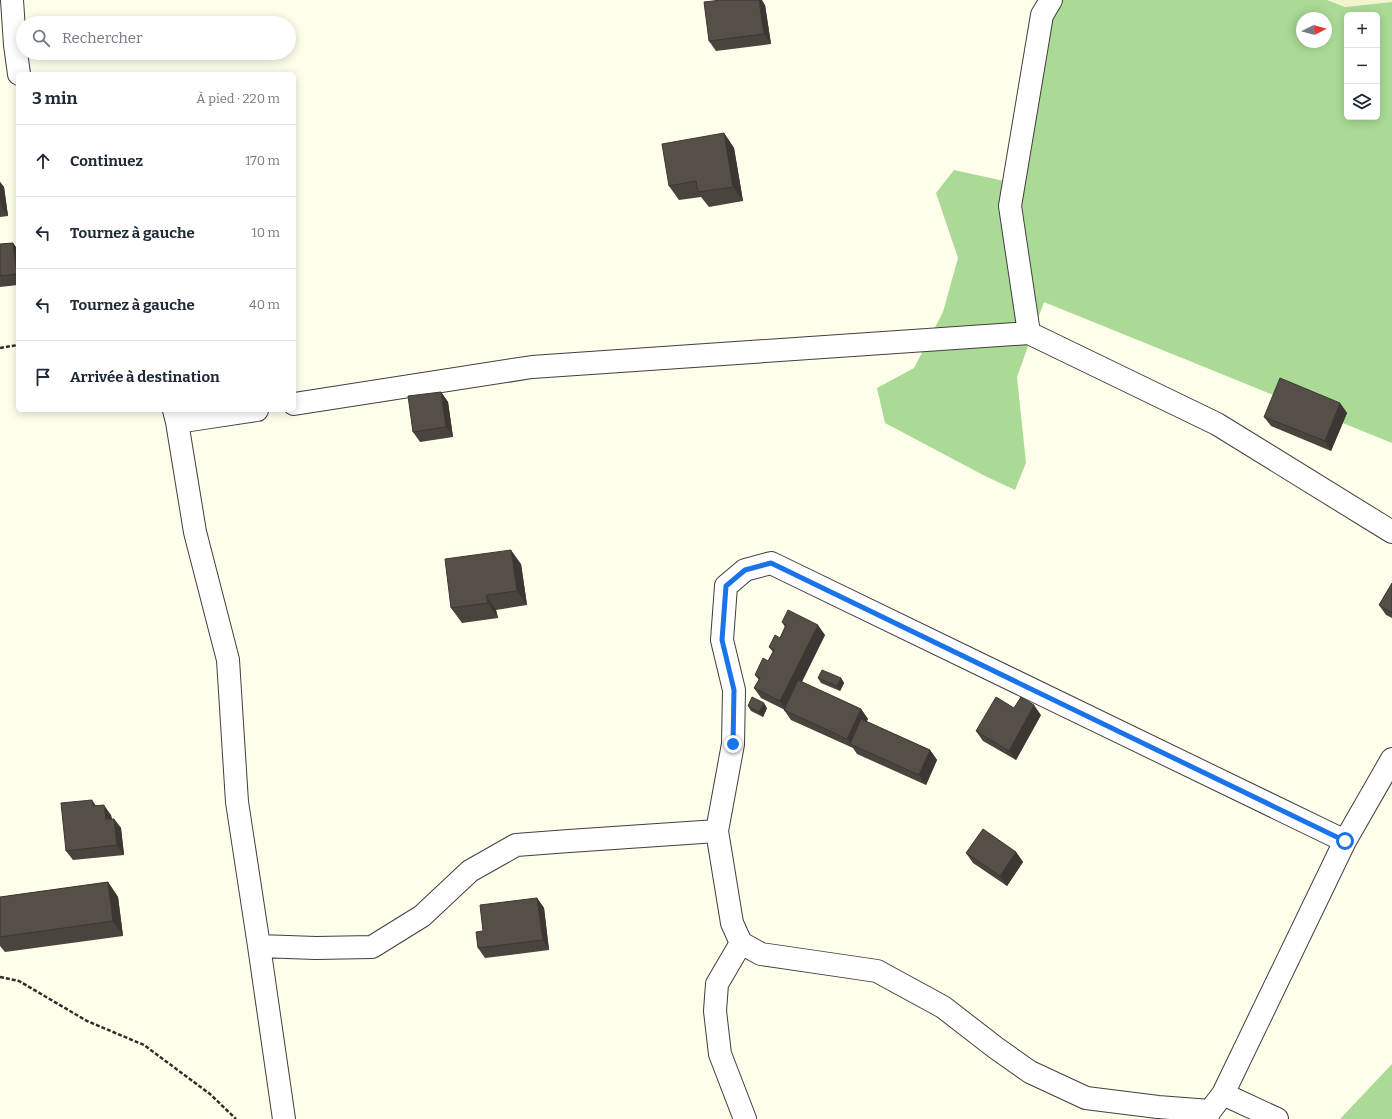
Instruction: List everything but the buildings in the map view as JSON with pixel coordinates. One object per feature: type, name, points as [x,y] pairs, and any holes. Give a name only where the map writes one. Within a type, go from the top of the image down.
[{"type":"street","points":[[12,0],[7,46],[18,72]]},
{"type":"street","points":[[1029,333],[1010,206],[1042,15],[1051,0]]},
{"type":"street","points":[[296,404],[532,367],[1029,333],[1216,424],[1392,532]]},
{"type":"street","points":[[230,412],[176,416],[195,532],[228,660],[236,802],[284,1119]]},
{"type":"street","points":[[1345,841],[771,563],[745,570],[726,586],[722,640],[734,690],[733,744],[717,831],[732,924],[741,943],[760,954],[877,971],[943,1007],[1030,1072],[1086,1098],[1208,1115],[1223,1094],[1345,841],[1392,759]]},
{"type":"street","points":[[259,946],[316,948],[372,947],[422,916],[470,871],[516,845],[717,831]]},
{"type":"street","points":[[741,943],[717,984],[715,1011],[720,1054],[745,1119]]},
{"type":"street","points":[[1223,1094],[1277,1119]]},
{"type":"path","points":[[0,348],[16,346]]},
{"type":"path","points":[[0,977],[19,981],[87,1021],[144,1045],[210,1094],[236,1119]]},
{"type":"green space","points":[[1037,0],[1327,0],[1345,7],[1392,2],[1392,443],[1044,302],[1017,377],[1026,463],[1015,490],[985,476],[885,423],[877,388],[914,368],[943,312],[958,258],[936,193],[954,170],[1022,185]]},
{"type":"green space","points":[[1328,0],[1392,0],[1392,2],[1345,7]]},
{"type":"green space","points":[[1392,1064],[1392,1119],[1340,1119]]},
{"type":"route","points":[[733,744],[734,690],[722,640],[726,586],[745,570],[771,563],[1345,841]]}]
